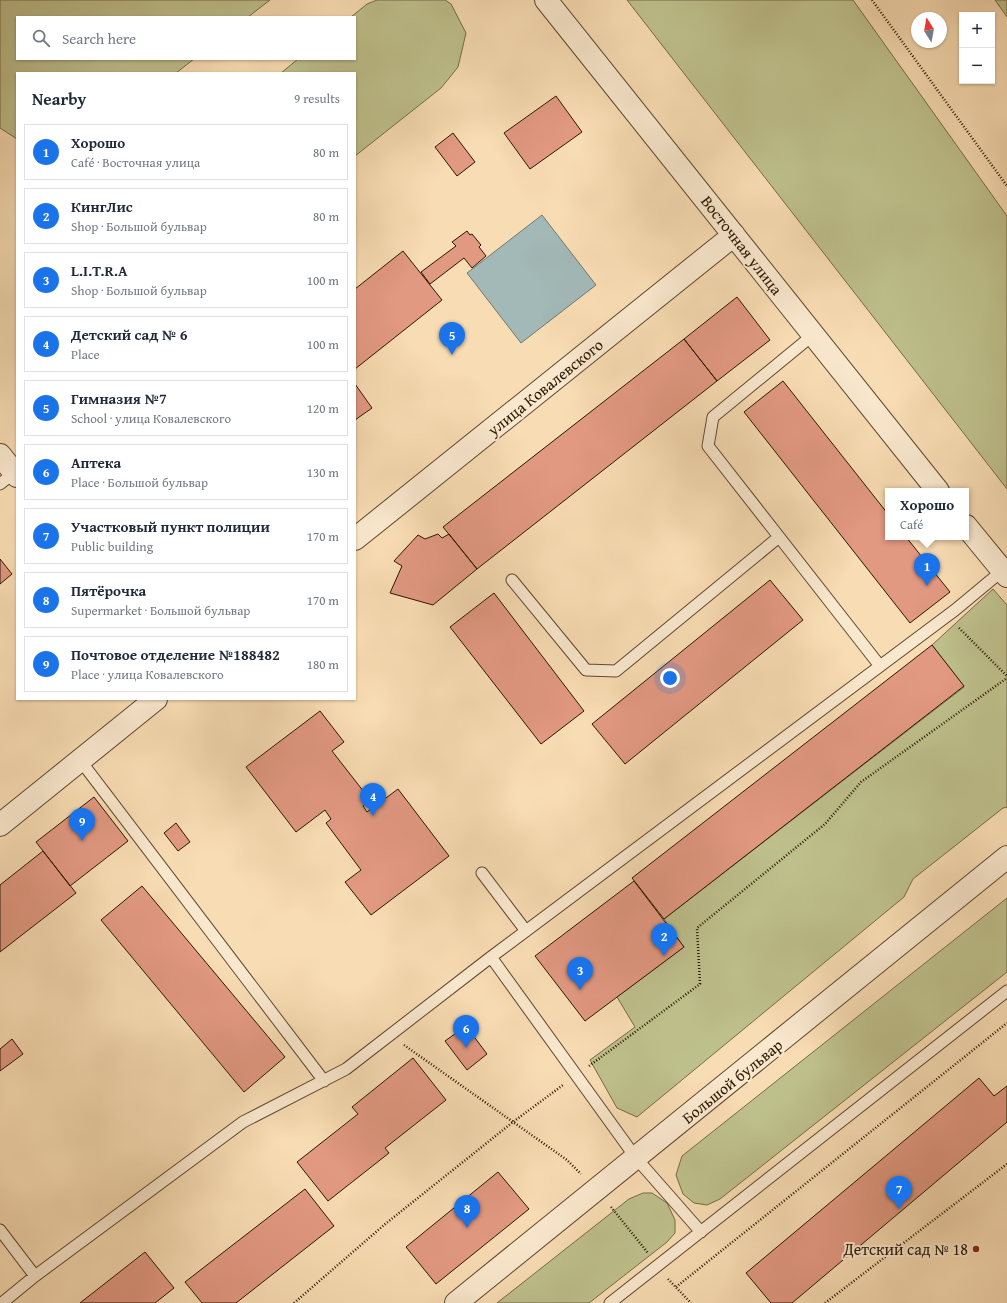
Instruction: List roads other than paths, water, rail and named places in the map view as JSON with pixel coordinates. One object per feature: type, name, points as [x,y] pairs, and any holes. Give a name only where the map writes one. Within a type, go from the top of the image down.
[{"type":"street","name":"Восточная улица","points":[[546,0],[936,488]]},
{"type":"street","name":"улица Ковалевского","points":[[356,538],[734,235]]},
{"type":"street","points":[[0,454],[10,477]]},
{"type":"street","points":[[969,530],[1005,574]]},
{"type":"street","points":[[0,825],[155,700]]},
{"type":"street","name":"Большой бульвар","points":[[456,1303],[598,1190],[1007,858]]},
{"type":"lane","points":[[813,335],[713,417],[708,446],[880,666]]},
{"type":"lane","points":[[512,580],[586,670],[616,671],[779,537]]},
{"type":"lane","points":[[2,1303],[35,1276],[243,1122],[346,1069],[491,957],[1005,574]]},
{"type":"lane","points":[[80,760],[324,1081]]},
{"type":"lane","points":[[482,873],[526,931]]},
{"type":"lane","points":[[491,957],[636,1158],[701,1232]]},
{"type":"lane","points":[[617,1301],[657,1266],[1007,991]]},
{"type":"lane","points":[[0,1230],[35,1276]]},
{"type":"water","points":[[542,215],[596,285],[521,343],[467,273]]},
{"type":"place","name":"Гимназия №7","points":[[452,355]]},
{"type":"place","name":"Хорошо","points":[[927,586]]},
{"type":"place","name":"Детский сад № 6","points":[[373,816]]},
{"type":"place","name":"Почтовое отделение №188482","points":[[82,841]]},
{"type":"place","name":"КингЛис","points":[[664,956]]},
{"type":"place","name":"L.I.T.R.A","points":[[580,990]]},
{"type":"place","name":"Аптека","points":[[466,1048]]},
{"type":"place","name":"Участковый пункт полиции","points":[[899,1209]]},
{"type":"place","name":"Пятёрочка","points":[[467,1228]]},
{"type":"place","name":"Детский сад № 18","points":[[976,1249]]}]
